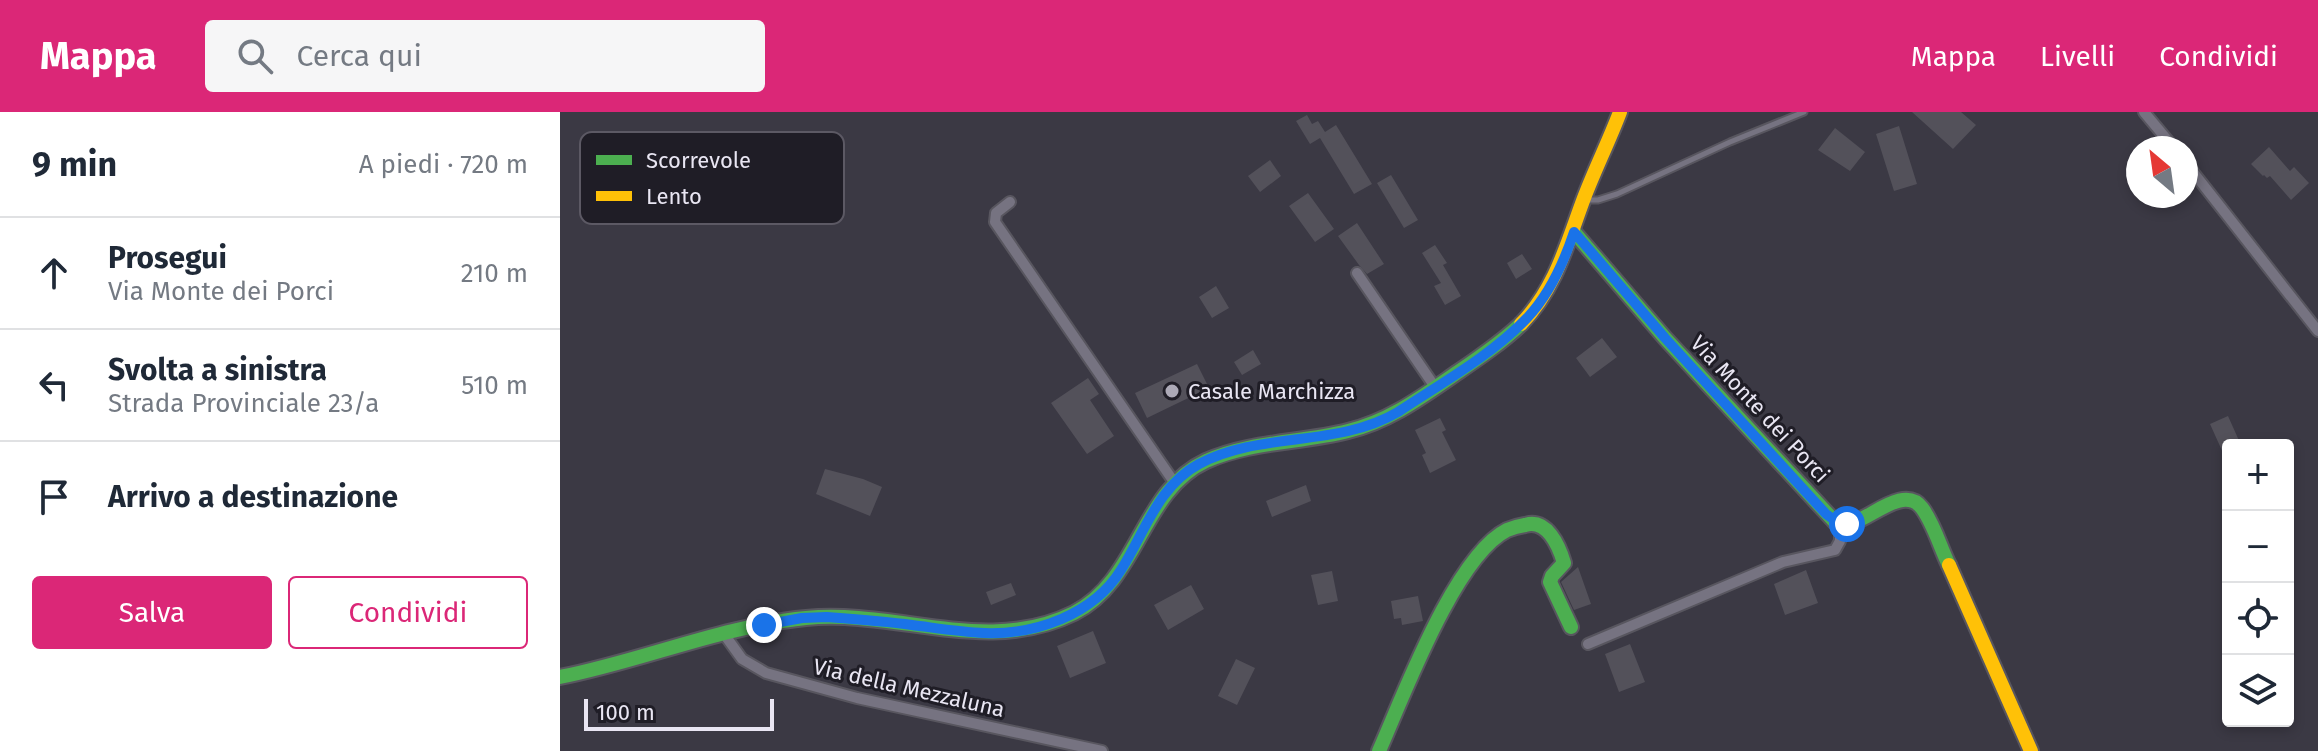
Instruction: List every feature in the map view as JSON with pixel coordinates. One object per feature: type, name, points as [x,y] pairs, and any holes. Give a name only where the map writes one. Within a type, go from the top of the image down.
[{"type":"street","points":[[560,677],[724,634],[820,617],[983,633],[1043,626],[1079,610],[1108,588],[1158,503],[1174,482],[1201,463],[1228,452],[1367,427],[1389,417],[1496,346],[1528,317],[1557,272],[1620,112]]},
{"type":"street","points":[[2144,112],[2164,136]]},
{"type":"street","points":[[2198,178],[2318,331]]},
{"type":"street","points":[[1010,202],[996,213],[995,222],[1174,482]]},
{"type":"street","name":"Via Monte dei Porci","points":[[1574,232],[1665,338],[1826,514],[1840,524]]},
{"type":"street","points":[[1357,273],[1435,387]]},
{"type":"street","points":[[1588,644],[1783,562],[1835,550],[1840,541],[1840,524],[1851,523],[1903,500],[1912,500],[1922,507],[1929,521],[2031,751]]},
{"type":"street","points":[[1379,751],[1445,604],[1468,567],[1484,548],[1503,533],[1520,524],[1536,524],[1554,540],[1564,563],[1550,582],[1571,627]]},
{"type":"street","name":"Via della Mezzaluna","points":[[724,634],[734,651],[748,664],[777,676],[857,698],[1074,748],[1102,751]]},
{"type":"lane","points":[[1583,200],[1598,200],[1617,194],[1804,112]]},
{"type":"building","points":[[1912,112],[1961,112],[1976,125],[1953,149]]},
{"type":"building","points":[[1307,115],[1312,124],[1318,121],[1325,132],[1336,125],[1372,184],[1354,194],[1320,138],[1310,144],[1296,121]]},
{"type":"building","points":[[1899,126],[1917,184],[1894,191],[1876,134]]},
{"type":"building","points":[[1835,128],[1865,152],[1850,171],[1818,150]]},
{"type":"building","points":[[2269,147],[2290,171],[2294,167],[2309,183],[2291,200],[2270,176],[2263,176],[2251,164]]},
{"type":"building","points":[[1270,160],[1281,176],[1260,192],[1248,176]]},
{"type":"building","points":[[1391,175],[1418,220],[1404,228],[1377,183]]},
{"type":"building","points":[[1308,193],[1334,229],[1315,242],[1289,206]]},
{"type":"building","points":[[1357,223],[1384,264],[1367,274],[1338,236]]},
{"type":"building","points":[[1435,245],[1447,263],[1443,265],[1461,296],[1445,305],[1434,286],[1441,283],[1422,253]]},
{"type":"building","points":[[1522,254],[1532,269],[1516,279],[1507,263]]},
{"type":"building","points":[[1216,286],[1229,308],[1212,318],[1199,297]]},
{"type":"building","points":[[1602,338],[1617,357],[1590,377],[1576,358]]},
{"type":"building","points":[[1253,350],[1261,364],[1242,375],[1234,362]]},
{"type":"building","name":"Casale Marchizza","points":[[1197,364],[1209,388],[1147,418],[1135,393]]},
{"type":"building","points":[[1088,378],[1099,394],[1090,400],[1114,436],[1087,454],[1051,403]]},
{"type":"building","points":[[2228,416],[2238,439],[2222,439],[2222,451],[2210,424]]},
{"type":"building","points":[[1440,418],[1446,430],[1442,432],[1456,460],[1430,473],[1422,455],[1426,453],[1415,430]]},
{"type":"building","points":[[825,469],[882,487],[870,516],[816,494]]},
{"type":"building","points":[[1306,485],[1311,501],[1272,517],[1266,501]]},
{"type":"building","points":[[1578,567],[1591,604],[1574,610],[1561,582]]},
{"type":"building","points":[[1806,570],[1818,603],[1785,615],[1774,584]]},
{"type":"building","points":[[1332,571],[1338,601],[1318,605],[1311,575]]},
{"type":"building","points":[[1011,583],[1016,595],[991,605],[986,592]]},
{"type":"building","points":[[1191,585],[1204,609],[1168,630],[1154,605]]},
{"type":"building","points":[[1418,596],[1423,621],[1402,625],[1401,618],[1394,619],[1391,601]]},
{"type":"building","points":[[1093,631],[1106,663],[1070,678],[1057,646]]},
{"type":"building","points":[[1630,644],[1645,682],[1619,692],[1605,654]]},
{"type":"building","points":[[1236,659],[1255,668],[1237,705],[1218,696]]},
{"type":"traffic: fast","points":[[1574,232],[1665,338],[1835,522],[1854,522],[1898,501],[1915,502],[1930,521],[1949,565]]},
{"type":"traffic: fast","points":[[560,677],[744,628],[806,618],[874,619],[975,631],[1008,631],[1041,625],[1074,613],[1096,598],[1113,580],[1167,493],[1184,475],[1223,454],[1330,435],[1378,421],[1432,390],[1521,324]]},
{"type":"traffic: fast","points":[[1379,751],[1416,664],[1450,597],[1468,568],[1488,545],[1507,530],[1533,524],[1546,529],[1551,535],[1564,563],[1550,582],[1571,627]]},
{"type":"traffic: slow","points":[[1521,324],[1552,280],[1620,112]]},
{"type":"traffic: slow","points":[[1949,565],[2031,751]]},
{"type":"place","name":"Casale Marchizza","points":[[1172,391]]},
{"type":"route","points":[[764,625],[827,617],[995,633],[1034,628],[1072,614],[1097,598],[1112,582],[1158,503],[1187,471],[1228,452],[1356,430],[1398,412],[1496,346],[1528,317],[1547,291],[1574,232],[1665,338],[1826,514],[1835,522],[1847,524]]}]
